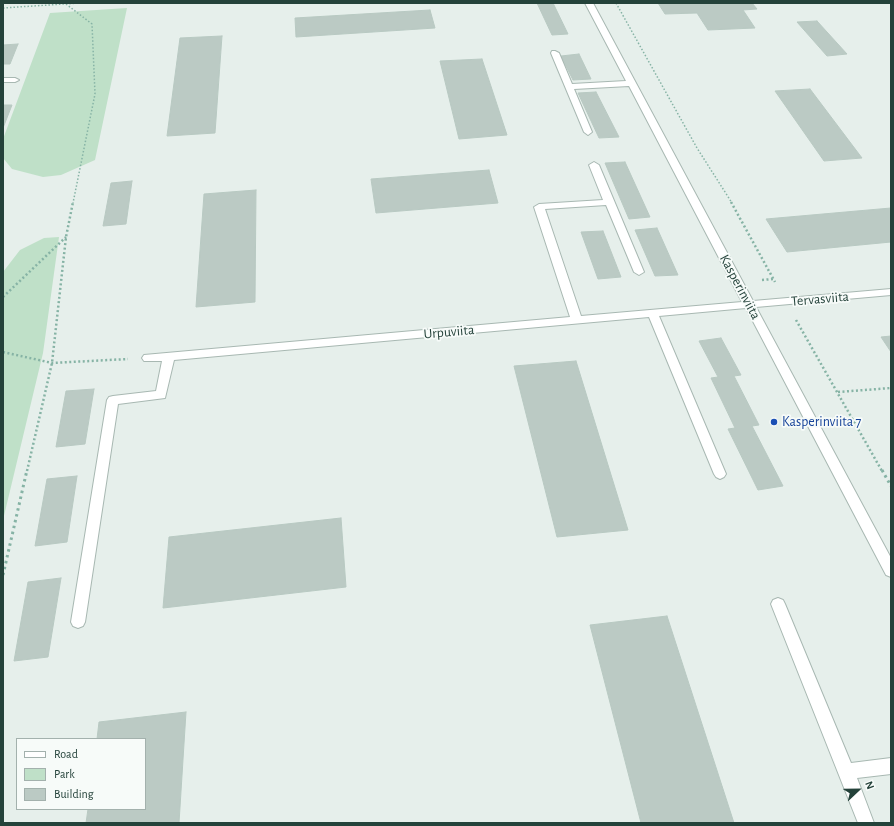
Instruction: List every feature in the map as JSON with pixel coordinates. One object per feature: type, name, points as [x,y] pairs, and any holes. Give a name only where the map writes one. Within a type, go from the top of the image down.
[{"type":"street","name":"Kasperinviita","points":[[590,3],[749,306],[891,571]]},
{"type":"street","points":[[555,53],[588,132]]},
{"type":"street","points":[[3,80],[15,80]]},
{"type":"street","points":[[569,87],[631,83]]},
{"type":"street","points":[[594,165],[639,272]]},
{"type":"street","points":[[577,320],[539,207],[609,202]]},
{"type":"street","name":"Tervasviita","points":[[749,306],[891,292]]},
{"type":"street","name":"Urpuviita","points":[[148,358],[749,306]]},
{"type":"street","points":[[653,314],[720,474]]},
{"type":"street","points":[[78,622],[113,400],[161,395],[169,356]]},
{"type":"street","points":[[778,604],[866,823]]},
{"type":"street","points":[[846,771],[891,766]]},
{"type":"path","points":[[3,575],[52,363],[66,237],[95,94],[92,24],[67,3]]},
{"type":"path","points":[[3,8],[79,3]]},
{"type":"path","points":[[616,3],[697,148],[731,201],[786,302],[891,486]]},
{"type":"path","points":[[3,297],[66,237]]},
{"type":"path","points":[[3,352],[52,363],[148,358]]},
{"type":"path","points":[[838,392],[891,388]]},
{"type":"green space","points":[[127,8],[95,160],[61,175],[43,177],[12,169],[3,158],[3,139],[50,13]]},
{"type":"green space","points":[[59,237],[43,353],[3,520],[3,272],[20,250],[44,238]]},
{"type":"building","points":[[537,3],[553,3],[568,34],[552,35]]},
{"type":"building","points":[[658,3],[752,3],[757,9],[743,10],[755,28],[708,30],[697,13],[665,14]]},
{"type":"building","points":[[430,10],[435,28],[296,37],[295,18]]},
{"type":"building","points":[[817,21],[847,54],[827,56],[797,22]]},
{"type":"building","points":[[222,36],[215,133],[167,136],[180,38]]},
{"type":"building","points":[[18,44],[10,64],[3,64],[3,45]]},
{"type":"building","points":[[579,54],[591,79],[573,80],[561,56]]},
{"type":"building","points":[[482,59],[507,135],[459,139],[440,61]]},
{"type":"building","points":[[810,89],[862,158],[824,161],[775,91]]},
{"type":"building","points":[[596,92],[619,137],[599,138],[578,93]]},
{"type":"building","points":[[3,105],[12,105],[3,128]]},
{"type":"building","points":[[625,162],[650,217],[629,219],[605,163]]},
{"type":"building","points":[[489,170],[498,203],[376,213],[371,179]]},
{"type":"building","points":[[132,181],[126,224],[103,226],[111,183]]},
{"type":"building","points":[[256,190],[255,302],[196,307],[204,194]]},
{"type":"building","points":[[891,208],[891,242],[787,252],[766,219]]},
{"type":"building","points":[[657,228],[678,275],[655,276],[635,230]]},
{"type":"building","points":[[603,231],[621,277],[598,279],[581,232]]},
{"type":"building","points":[[891,336],[891,352],[881,337]]},
{"type":"building","points":[[721,338],[741,375],[734,376],[759,425],[752,426],[783,486],[758,490],[728,429],[735,428],[711,378],[718,377],[699,341]]},
{"type":"building","points":[[576,361],[628,530],[557,537],[514,366]]},
{"type":"building","points":[[94,389],[85,444],[56,447],[66,391]]},
{"type":"building","points":[[77,476],[67,542],[35,546],[47,479]]},
{"type":"building","points":[[341,518],[346,587],[163,608],[169,537]]},
{"type":"building","points":[[61,578],[48,657],[14,661],[28,582]]},
{"type":"building","points":[[667,616],[734,823],[641,823],[590,625]]},
{"type":"building","points":[[186,712],[179,823],[86,823],[88,810],[146,810],[146,738],[97,738],[99,722]]},
{"type":"place","name":"Kasperinviita 7","points":[[774,422]]}]
